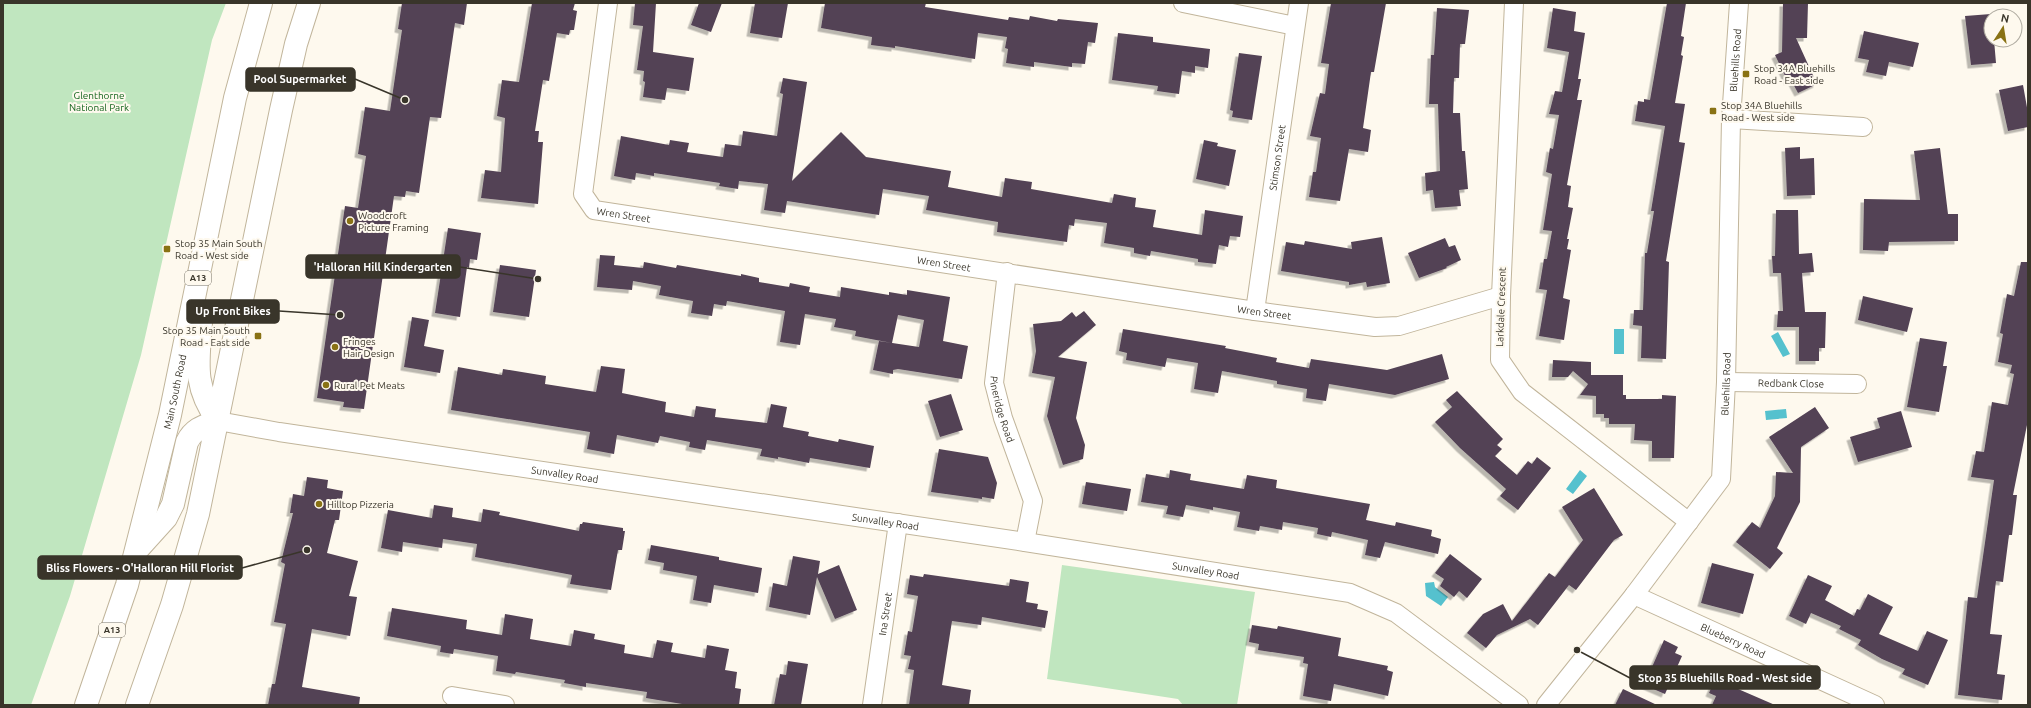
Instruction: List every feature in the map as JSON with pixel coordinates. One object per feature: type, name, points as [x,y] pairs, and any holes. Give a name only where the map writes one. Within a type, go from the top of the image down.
[{"type":"highway","name":"Main South Road","points":[[86,705],[127,585],[170,416],[235,98],[261,3]]},
{"type":"highway","points":[[137,705],[172,605],[198,514],[281,110],[296,44],[309,3]]},
{"type":"highway","points":[[203,258],[198,374],[208,406],[218,421]]},
{"type":"highway","points":[[135,553],[166,518],[173,504],[187,442],[191,435],[198,428],[218,421]]},
{"type":"street","name":"Wren Street","points":[[608,3],[583,194],[594,210],[1255,311],[1375,327],[1400,326],[1501,296]]},
{"type":"street","points":[[1183,3],[1295,26]]},
{"type":"street","name":"Stimson Street","points":[[1255,311],[1299,3]]},
{"type":"street","name":"Larkdale Crescent","points":[[1514,3],[1501,296],[1500,360],[1522,392],[1690,522]]},
{"type":"street","name":"Bluehills Road","points":[[1546,705],[1634,595],[1721,479],[1726,382],[1731,119],[1739,3]]},
{"type":"street","points":[[1731,119],[1863,127]]},
{"type":"street","name":"Pineridge Road","points":[[1007,272],[994,383],[1003,418],[1032,501],[1025,542]]},
{"type":"street","name":"Redbank Close","points":[[1726,382],[1857,384]]},
{"type":"street","name":"Sunvalley Road","points":[[218,421],[287,433],[1025,542],[1350,593],[1396,613],[1520,705]]},
{"type":"street","name":"Ina Street","points":[[872,705],[898,523]]},
{"type":"street","name":"Blueberry Road","points":[[1634,595],[1875,705]]},
{"type":"street","points":[[452,696],[504,705]]},
{"type":"green space","name":"Glenthorne National Park","points":[[3,3],[226,3],[212,40],[141,355],[70,596],[31,705],[3,705]]},
{"type":"green space","points":[[1062,565],[1255,592],[1237,705],[1183,705],[1178,699],[1047,679]]},
{"type":"water","points":[[1614,329],[1624,329],[1624,354],[1614,354]]},
{"type":"water","points":[[1778,332],[1790,354],[1783,357],[1771,336]]},
{"type":"water","points":[[1786,409],[1787,418],[1766,420],[1765,411]]},
{"type":"water","points":[[1580,470],[1587,476],[1573,494],[1566,489]]},
{"type":"water","points":[[1434,582],[1435,587],[1448,597],[1441,606],[1426,596],[1425,583]]},
{"type":"building","points":[[402,3],[467,3],[464,25],[455,23],[441,118],[430,117],[419,193],[406,191],[405,197],[394,196],[364,409],[343,407],[344,402],[317,398],[345,206],[358,208],[366,156],[358,154],[365,107],[390,111],[402,30],[398,29]]},
{"type":"building","points":[[532,3],[575,3],[573,10],[577,11],[574,30],[570,30],[569,35],[557,33],[549,81],[543,80],[535,131],[539,131],[538,142],[543,142],[538,204],[481,198],[485,170],[501,172],[505,118],[497,116],[502,80],[519,82]]},
{"type":"building","points":[[635,3],[656,3],[653,52],[694,58],[689,91],[667,88],[665,100],[643,97],[645,82],[643,81],[644,71],[637,70],[643,26],[633,25]]},
{"type":"building","points":[[699,3],[722,3],[711,32],[691,25]]},
{"type":"building","points":[[755,3],[788,3],[782,38],[750,33]]},
{"type":"building","points":[[825,3],[926,3],[925,7],[1008,20],[1009,17],[1029,20],[1030,16],[1057,21],[1058,19],[1098,23],[1095,43],[1088,42],[1085,64],[1072,63],[1072,67],[1034,62],[1034,67],[1006,63],[1008,49],[1005,48],[1007,37],[978,33],[975,59],[895,46],[895,48],[871,45],[872,37],[821,28]]},
{"type":"building","points":[[1331,3],[1386,3],[1374,72],[1371,72],[1363,128],[1371,130],[1368,152],[1349,149],[1340,201],[1309,197],[1313,172],[1316,172],[1321,138],[1310,136],[1320,93],[1325,94],[1329,64],[1321,63]]},
{"type":"building","points":[[1667,3],[1686,3],[1681,36],[1684,37],[1681,55],[1683,56],[1675,103],[1685,104],[1679,142],[1685,143],[1666,261],[1669,262],[1666,359],[1641,358],[1642,326],[1633,325],[1634,310],[1643,310],[1645,253],[1647,253],[1654,211],[1651,211],[1665,126],[1635,121],[1638,101],[1644,102],[1644,99],[1650,100]]},
{"type":"building","points":[[1783,3],[1808,3],[1807,38],[1796,38],[1817,84],[1798,93],[1791,80],[1788,82],[1775,55],[1782,52]]},
{"type":"building","points":[[1437,8],[1469,10],[1465,44],[1460,44],[1459,78],[1454,78],[1453,113],[1460,113],[1462,151],[1465,151],[1468,189],[1459,190],[1461,206],[1435,208],[1433,190],[1426,191],[1425,173],[1440,171],[1438,104],[1429,104],[1431,55],[1434,55]]},
{"type":"building","points":[[1553,8],[1576,12],[1574,31],[1585,33],[1578,79],[1581,79],[1577,100],[1582,100],[1567,185],[1571,186],[1568,207],[1573,208],[1567,239],[1569,239],[1567,249],[1571,250],[1563,298],[1570,300],[1564,340],[1539,336],[1547,290],[1539,289],[1544,259],[1547,259],[1552,231],[1543,230],[1552,174],[1546,172],[1550,148],[1553,149],[1559,115],[1549,114],[1555,91],[1562,92],[1569,52],[1547,48]]},
{"type":"building","points":[[1983,15],[1983,48],[1995,48],[1996,63],[1971,65],[1965,16]]},
{"type":"building","points":[[1864,31],[1919,43],[1913,67],[1889,62],[1886,76],[1866,72],[1869,60],[1858,58]]},
{"type":"building","points":[[1118,33],[1153,37],[1153,42],[1210,49],[1208,68],[1195,66],[1195,73],[1182,71],[1179,94],[1157,91],[1158,86],[1112,80]]},
{"type":"building","points":[[1239,53],[1262,56],[1252,120],[1232,117],[1233,111],[1230,110]]},
{"type":"building","points":[[783,78],[807,82],[792,181],[841,132],[866,157],[951,171],[948,187],[1002,197],[1005,178],[1032,182],[1031,189],[1112,203],[1114,194],[1136,198],[1135,207],[1156,210],[1153,227],[1202,235],[1205,210],[1243,216],[1240,237],[1230,236],[1228,247],[1219,245],[1216,264],[1198,262],[1198,259],[1151,251],[1150,256],[1134,253],[1134,248],[1104,243],[1107,223],[1075,219],[1074,226],[1069,225],[1067,242],[997,232],[998,222],[926,210],[929,196],[883,189],[879,215],[787,201],[785,213],[764,210],[768,184],[739,181],[738,189],[719,186],[720,183],[654,173],[654,176],[636,173],[635,180],[614,176],[621,136],[669,145],[670,140],[689,143],[687,152],[723,157],[725,144],[741,146],[743,131],[777,136],[783,94],[780,93]]},
{"type":"building","points":[[2023,85],[2028,113],[2028,127],[2008,131],[1999,90]]},
{"type":"building","points":[[1204,140],[1218,143],[1217,146],[1236,150],[1229,186],[1196,179]]},
{"type":"building","points":[[1800,147],[1800,159],[1814,158],[1815,195],[1787,196],[1785,148]]},
{"type":"building","points":[[1940,148],[1948,214],[1958,214],[1958,241],[1889,242],[1888,251],[1863,250],[1864,199],[1920,200],[1914,151]]},
{"type":"building","points":[[1776,210],[1798,210],[1799,254],[1812,253],[1814,272],[1802,273],[1805,312],[1826,312],[1825,348],[1819,348],[1819,361],[1799,361],[1799,327],[1777,327],[1778,311],[1783,311],[1781,273],[1773,273],[1772,256],[1775,256]]},
{"type":"building","points":[[448,228],[481,233],[477,260],[470,259],[469,268],[467,267],[460,317],[435,313]]},
{"type":"building","points":[[1382,237],[1390,283],[1367,287],[1366,282],[1349,285],[1349,282],[1281,271],[1286,242],[1304,245],[1305,241],[1352,249],[1351,242]]},
{"type":"building","points":[[1445,238],[1449,247],[1455,245],[1461,260],[1446,267],[1447,268],[1419,278],[1408,253]]},
{"type":"building","points":[[600,255],[615,256],[614,265],[643,268],[644,262],[676,268],[677,265],[741,276],[741,274],[759,278],[759,282],[789,287],[790,283],[810,287],[809,292],[840,297],[841,287],[889,295],[889,292],[907,295],[907,290],[950,297],[943,341],[968,346],[962,379],[898,369],[893,370],[893,374],[873,370],[879,341],[891,343],[855,336],[856,331],[834,327],[836,319],[805,314],[800,345],[780,342],[785,311],[727,301],[726,306],[714,304],[712,316],[691,313],[693,301],[659,295],[661,286],[633,281],[632,290],[597,287]],"holes":[[[898,315],[924,320],[919,347],[892,343]]]},
{"type":"building","points":[[2021,262],[2028,262],[2028,420],[2013,495],[2017,495],[2012,535],[2009,535],[2003,582],[1996,581],[1990,634],[2002,635],[1997,674],[2005,675],[2002,700],[1958,695],[1968,597],[1977,598],[1994,480],[1971,477],[1976,451],[1984,452],[1992,402],[2008,405],[2014,374],[2010,373],[2012,365],[1998,362],[2003,334],[2000,333],[2007,294],[2014,296]]},
{"type":"building","points":[[500,265],[536,270],[529,317],[493,312]]},
{"type":"building","points":[[1863,296],[1913,308],[1907,332],[1858,320]]},
{"type":"building","points":[[1084,311],[1096,325],[1058,357],[1087,362],[1076,418],[1085,445],[1083,459],[1063,465],[1047,416],[1055,377],[1032,373],[1036,351],[1033,324],[1061,321],[1072,312],[1076,317]]},
{"type":"building","points":[[412,317],[429,320],[424,346],[444,350],[440,373],[404,367]]},
{"type":"building","points":[[1123,329],[1226,346],[1225,348],[1277,358],[1276,362],[1309,368],[1311,359],[1387,370],[1442,354],[1449,379],[1395,395],[1329,384],[1326,401],[1306,398],[1307,389],[1277,384],[1277,381],[1222,371],[1218,393],[1194,389],[1198,363],[1167,358],[1165,367],[1126,360],[1127,353],[1119,351]]},
{"type":"building","points":[[1920,338],[1947,342],[1943,366],[1947,366],[1939,412],[1907,407]]},
{"type":"building","points":[[1553,360],[1591,362],[1591,375],[1623,375],[1623,395],[1626,395],[1626,399],[1662,399],[1662,395],[1676,396],[1674,458],[1652,458],[1652,441],[1634,440],[1635,424],[1609,424],[1609,418],[1604,418],[1604,414],[1596,414],[1596,396],[1580,395],[1588,384],[1573,371],[1568,377],[1552,377]]},
{"type":"building","points":[[601,366],[625,369],[622,393],[666,402],[665,412],[694,417],[696,406],[716,409],[715,417],[767,423],[771,404],[787,407],[783,427],[809,432],[808,436],[838,442],[839,439],[874,446],[870,468],[810,458],[809,463],[778,457],[778,459],[760,456],[762,449],[707,440],[705,450],[689,447],[690,442],[660,436],[658,443],[617,435],[614,454],[587,449],[590,432],[451,410],[458,367],[502,375],[503,369],[546,376],[545,384],[596,392]]},
{"type":"building","points":[[1457,391],[1503,439],[1497,445],[1502,449],[1495,456],[1517,475],[1528,461],[1532,464],[1537,457],[1551,468],[1518,510],[1500,496],[1506,489],[1460,448],[1435,422],[1452,407],[1446,400]]},
{"type":"building","points":[[951,394],[963,430],[940,437],[928,401]]},
{"type":"building","points":[[1815,407],[1829,428],[1801,447],[1800,502],[1777,548],[1783,553],[1770,569],[1736,542],[1752,522],[1760,528],[1775,496],[1776,472],[1793,473],[1769,437]]},
{"type":"building","points":[[1901,411],[1912,447],[1858,462],[1850,437],[1880,428],[1877,418]]},
{"type":"building","points":[[939,449],[988,457],[997,483],[994,499],[982,497],[982,499],[931,492]]},
{"type":"building","points":[[1170,470],[1191,474],[1190,480],[1244,489],[1247,475],[1277,480],[1276,488],[1370,504],[1366,520],[1395,526],[1396,522],[1432,530],[1431,536],[1441,539],[1438,554],[1385,542],[1380,558],[1365,555],[1368,540],[1332,532],[1331,537],[1317,534],[1318,528],[1283,522],[1282,530],[1260,526],[1259,531],[1237,527],[1240,512],[1213,507],[1213,510],[1186,505],[1183,517],[1166,514],[1168,506],[1141,502],[1146,474],[1169,478]]},
{"type":"building","points":[[307,477],[328,480],[327,488],[343,491],[339,520],[335,520],[327,553],[358,561],[349,596],[357,597],[350,636],[312,629],[302,687],[360,697],[359,705],[268,705],[272,684],[275,684],[286,624],[274,622],[285,564],[281,562],[293,513],[290,513],[293,494],[304,496]]},
{"type":"building","points":[[1086,482],[1131,489],[1127,511],[1082,504]]},
{"type":"building","points":[[1594,488],[1623,535],[1614,540],[1576,590],[1569,585],[1538,625],[1530,619],[1497,635],[1486,648],[1467,633],[1483,614],[1503,604],[1512,621],[1549,573],[1555,577],[1583,540],[1562,507]]},
{"type":"building","points":[[434,505],[453,508],[452,517],[481,522],[483,509],[500,512],[499,515],[579,531],[580,524],[583,522],[623,528],[623,531],[625,531],[622,550],[618,550],[611,590],[570,584],[572,575],[475,557],[477,544],[443,539],[442,548],[403,542],[402,552],[381,548],[388,510],[432,518]]},
{"type":"building","points":[[651,545],[719,557],[719,560],[762,568],[758,593],[714,585],[711,603],[693,600],[697,576],[663,570],[664,563],[648,560]]},
{"type":"building","points":[[1450,554],[1482,579],[1467,598],[1459,591],[1454,597],[1440,586],[1444,579],[1435,573]]},
{"type":"building","points":[[793,556],[820,561],[818,574],[839,565],[857,610],[835,619],[817,577],[810,615],[769,607],[773,583],[787,586]]},
{"type":"building","points":[[1712,563],[1754,574],[1743,614],[1701,603]]},
{"type":"building","points":[[924,574],[1009,586],[1010,579],[1029,582],[1026,602],[1038,604],[1037,609],[1048,611],[1045,628],[982,617],[981,625],[952,621],[942,685],[971,690],[969,705],[909,705],[914,670],[908,669],[911,656],[904,655],[908,631],[912,632],[918,596],[907,594],[910,575],[923,577]]},
{"type":"building","points":[[1808,575],[1832,586],[1825,600],[1854,616],[1857,609],[1860,610],[1868,594],[1893,607],[1879,634],[1918,651],[1927,631],[1948,640],[1928,685],[1902,674],[1905,669],[1882,659],[1858,645],[1861,640],[1839,629],[1841,626],[1811,613],[1806,624],[1789,616]]},
{"type":"building","points":[[392,608],[467,620],[466,629],[502,635],[505,614],[533,619],[530,639],[571,646],[574,630],[595,634],[594,639],[625,645],[624,653],[653,658],[657,640],[673,643],[671,652],[705,658],[707,645],[729,649],[725,670],[737,672],[735,688],[741,689],[739,705],[688,705],[646,698],[647,692],[586,683],[586,687],[564,683],[565,680],[516,672],[515,674],[496,671],[498,656],[454,649],[453,654],[440,652],[441,646],[387,636]]},
{"type":"building","points":[[1252,625],[1277,629],[1278,626],[1341,638],[1338,656],[1388,666],[1387,670],[1393,672],[1388,696],[1334,684],[1331,701],[1303,696],[1308,664],[1303,663],[1304,657],[1258,650],[1259,644],[1249,642]]},
{"type":"building","points":[[1664,640],[1678,647],[1675,653],[1682,656],[1665,694],[1644,685]]},
{"type":"building","points":[[788,661],[808,664],[801,705],[774,705],[780,674],[786,675]]},
{"type":"building","points":[[1715,679],[1775,705],[1712,705],[1716,696],[1709,693]]},
{"type":"building","points":[[1623,689],[1657,705],[1615,705]]},
{"type":"place","name":"Stop 34A Bluehills Road - East side","points":[[1746,74]]},
{"type":"place","name":"Pool Supermarket","points":[[405,100]]},
{"type":"place","name":"Stop 34A Bluehills Road - West side","points":[[1713,111]]},
{"type":"place","name":"Woodcroft Picture Framing","points":[[350,221]]},
{"type":"place","name":"Stop 35 Main South Road - West side","points":[[167,249]]},
{"type":"place","name":"'Halloran Hill Kindergarten","points":[[538,279]]},
{"type":"place","name":"Up Front Bikes","points":[[340,315]]},
{"type":"place","name":"Stop 35 Main South Road - East side","points":[[258,336]]},
{"type":"place","name":"Fringes Hair Design","points":[[335,347]]},
{"type":"place","name":"Rural Pet Meats","points":[[326,385]]},
{"type":"place","name":"Hilltop Pizzeria","points":[[319,504]]},
{"type":"place","name":"Bliss Flowers - O'Halloran Hill Florist","points":[[307,550]]},
{"type":"place","name":"Stop 35 Bluehills Road - West side","points":[[1577,650]]}]
